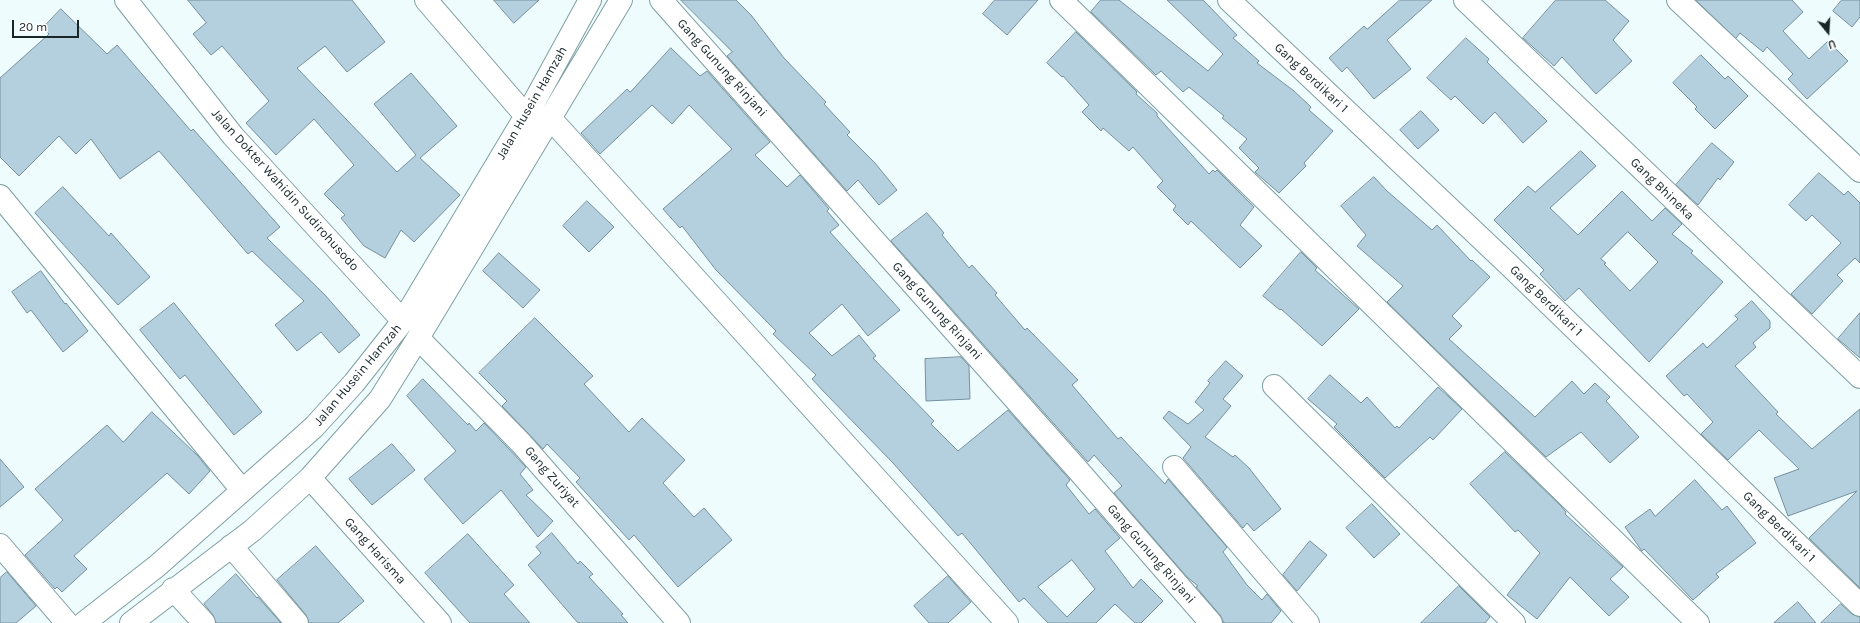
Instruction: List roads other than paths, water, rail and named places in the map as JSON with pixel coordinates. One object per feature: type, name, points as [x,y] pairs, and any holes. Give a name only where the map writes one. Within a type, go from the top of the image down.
[{"type":"street","name":"Jalan Dokter Wahidin Sudirohusodo","points":[[126,0],[233,136],[403,321]]},
{"type":"street","points":[[426,0],[526,116]]},
{"type":"street","name":"Jalan Husein Hamzah","points":[[84,623],[157,566],[314,427],[354,383],[403,321],[526,116],[590,0]]},
{"type":"street","name":"Jalan Husein Hamzah","points":[[132,623],[174,589],[253,530],[310,478],[380,399],[621,0]]},
{"type":"street","name":"Gang Gunung Rinjani","points":[[661,0],[1072,463],[1211,623]]},
{"type":"street","points":[[1061,0],[1698,623]]},
{"type":"street","name":"Gang Berdikari 1","points":[[1229,0],[1507,263],[1860,605]]},
{"type":"street","name":"Gang Bhineka","points":[[1464,0],[1860,377]]},
{"type":"street","points":[[1678,0],[1860,171]]},
{"type":"street","points":[[550,118],[1007,623]]},
{"type":"street","points":[[0,196],[242,490]]},
{"type":"street","name":"Gang Zuriyat","points":[[418,338],[522,442],[679,623]]},
{"type":"street","points":[[1274,386],[1514,623]]},
{"type":"street","points":[[1174,466],[1308,623]]},
{"type":"street","name":"Gang Harisma","points":[[310,478],[440,623]]},
{"type":"street","points":[[0,545],[67,623]]},
{"type":"street","points":[[230,546],[297,623]]},
{"type":"street","points":[[174,589],[204,623]]}]
